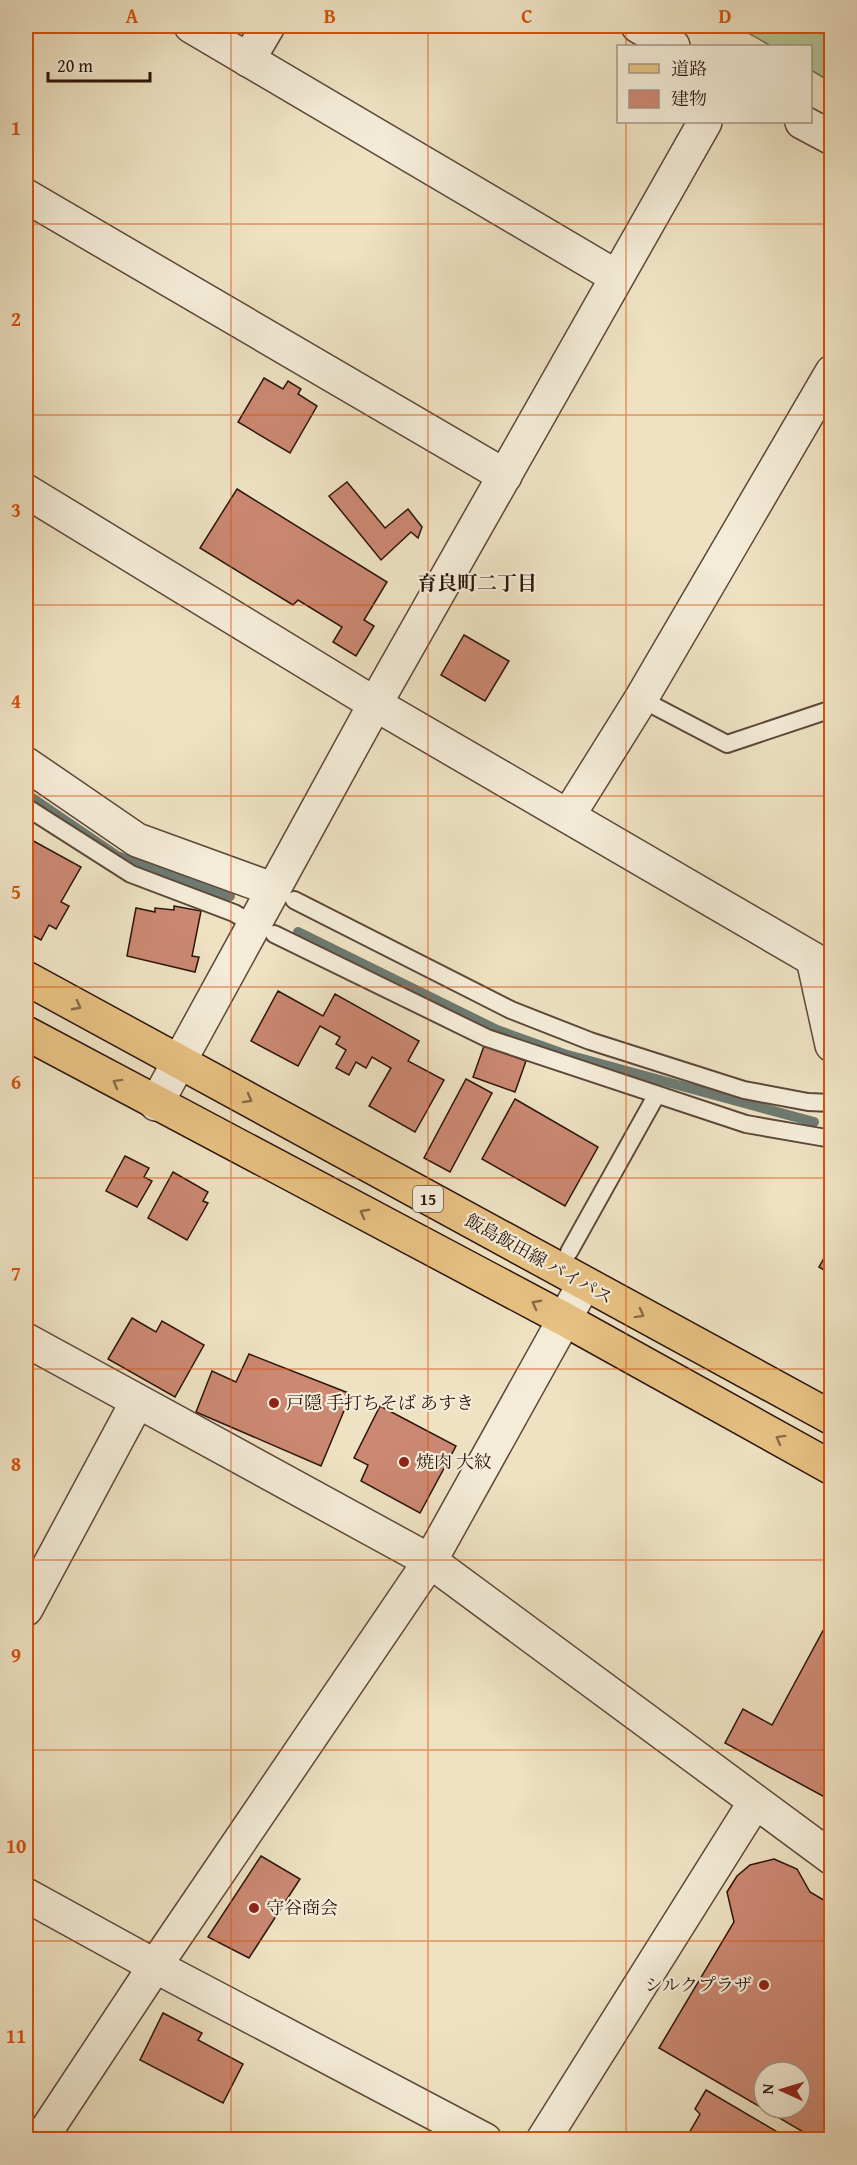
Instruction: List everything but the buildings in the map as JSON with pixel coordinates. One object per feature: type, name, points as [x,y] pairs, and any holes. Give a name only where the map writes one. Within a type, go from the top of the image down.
[{"type":"main road","name":"飯島飯田線 バイパス","points":[[26,978],[831,1418]]},
{"type":"main road","name":"15","points":[[26,1033],[564,1319],[831,1468]]},
{"type":"street","points":[[191,26],[615,276]]},
{"type":"street","points":[[248,60],[268,26]]},
{"type":"street","points":[[638,26],[671,45]]},
{"type":"street","points":[[156,1104],[179,1061],[264,929],[375,704],[505,476],[615,276],[704,123]]},
{"type":"street","points":[[804,123],[831,138]]},
{"type":"street","points":[[26,196],[505,476]]},
{"type":"street","points":[[568,816],[826,393]]},
{"type":"street","points":[[26,491],[375,704],[568,816],[822,957],[831,1045]]},
{"type":"street","points":[[26,764],[137,840],[283,894]]},
{"type":"street","points":[[40,2139],[430,1561],[584,1284]]},
{"type":"street","points":[[26,1340],[430,1561],[831,1858]]},
{"type":"street","points":[[26,1609],[137,1402]]},
{"type":"street","points":[[543,2139],[755,1802]]},
{"type":"street","points":[[26,1895],[155,1966],[485,2139]]},
{"type":"lane","points":[[641,699],[727,744],[831,709]]},
{"type":"lane","points":[[26,807],[131,874],[234,913],[487,1038],[746,1124],[831,1139]]},
{"type":"lane","points":[[283,894],[511,1010],[590,1041],[744,1090],[808,1102],[831,1103]]},
{"type":"lane","points":[[569,1252],[656,1096]]},
{"type":"green space","points":[[736,26],[831,26],[831,82],[812,71],[812,45],[769,45]]},
{"type":"waterway","points":[[26,794],[117,856],[230,896]]},
{"type":"waterway","points":[[298,932],[497,1030],[564,1054],[814,1122]]},
{"type":"place","name":"戸隠 手打ちそば あすき","points":[[274,1403]]},
{"type":"place","name":"焼肉 大紋","points":[[404,1462]]},
{"type":"place","name":"守谷商会","points":[[254,1908]]},
{"type":"place","name":"シルクプラザ","points":[[764,1985]]},
{"type":"district","name":"育良町二丁目","points":[[477,583]]}]
